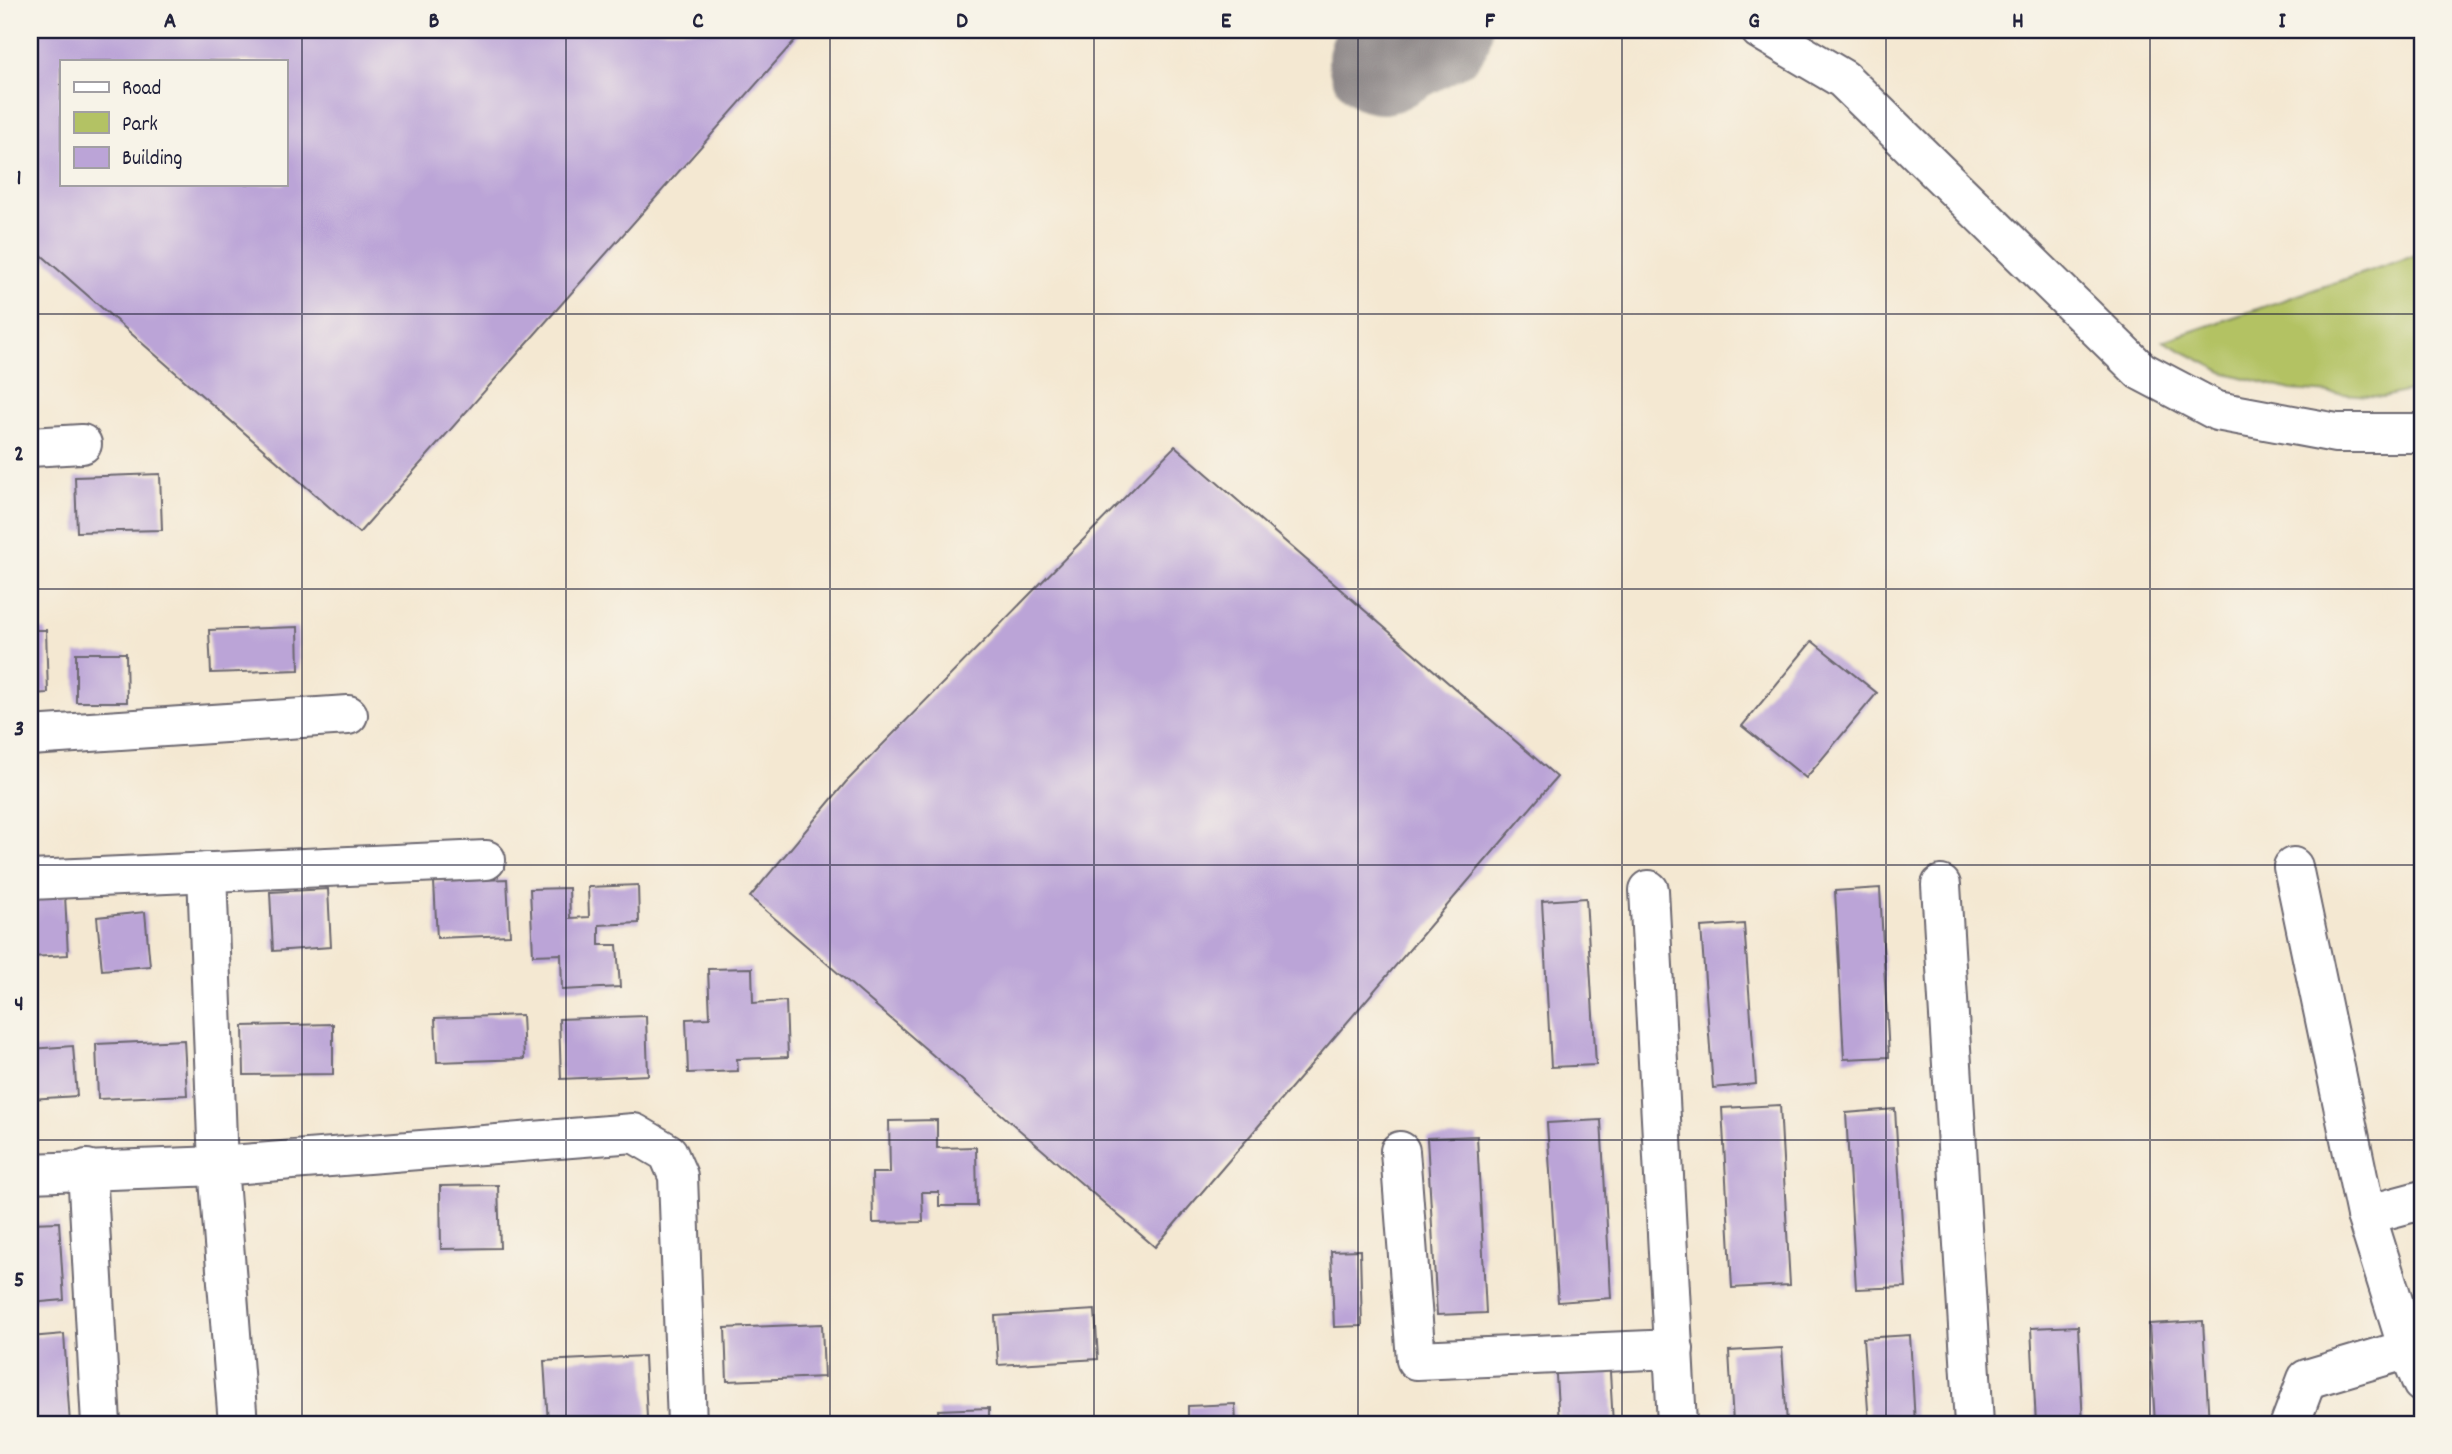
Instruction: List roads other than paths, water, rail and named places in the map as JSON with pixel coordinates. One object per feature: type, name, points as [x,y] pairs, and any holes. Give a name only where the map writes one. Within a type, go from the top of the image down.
[{"type":"street","points":[[1760,30],[1843,79],[2141,371],[2217,411],[2336,433],[2422,433]]},
{"type":"street","points":[[30,447],[82,444]]},
{"type":"street","points":[[30,736],[348,715]]},
{"type":"street","points":[[30,880],[486,860]]},
{"type":"street","points":[[2290,1424],[2307,1379],[2415,1366],[2366,1215],[2293,867]]},
{"type":"street","points":[[207,872],[218,1166],[238,1424]]},
{"type":"street","points":[[1941,885],[1974,1424]]},
{"type":"street","points":[[1649,890],[1677,1424]]},
{"type":"street","points":[[30,1172],[218,1166],[634,1133],[668,1153],[678,1176],[687,1424]]},
{"type":"street","points":[[1400,1151],[1416,1360],[1674,1349]]},
{"type":"street","points":[[87,1169],[101,1424]]},
{"type":"street","points":[[2366,1215],[2422,1200]]}]
